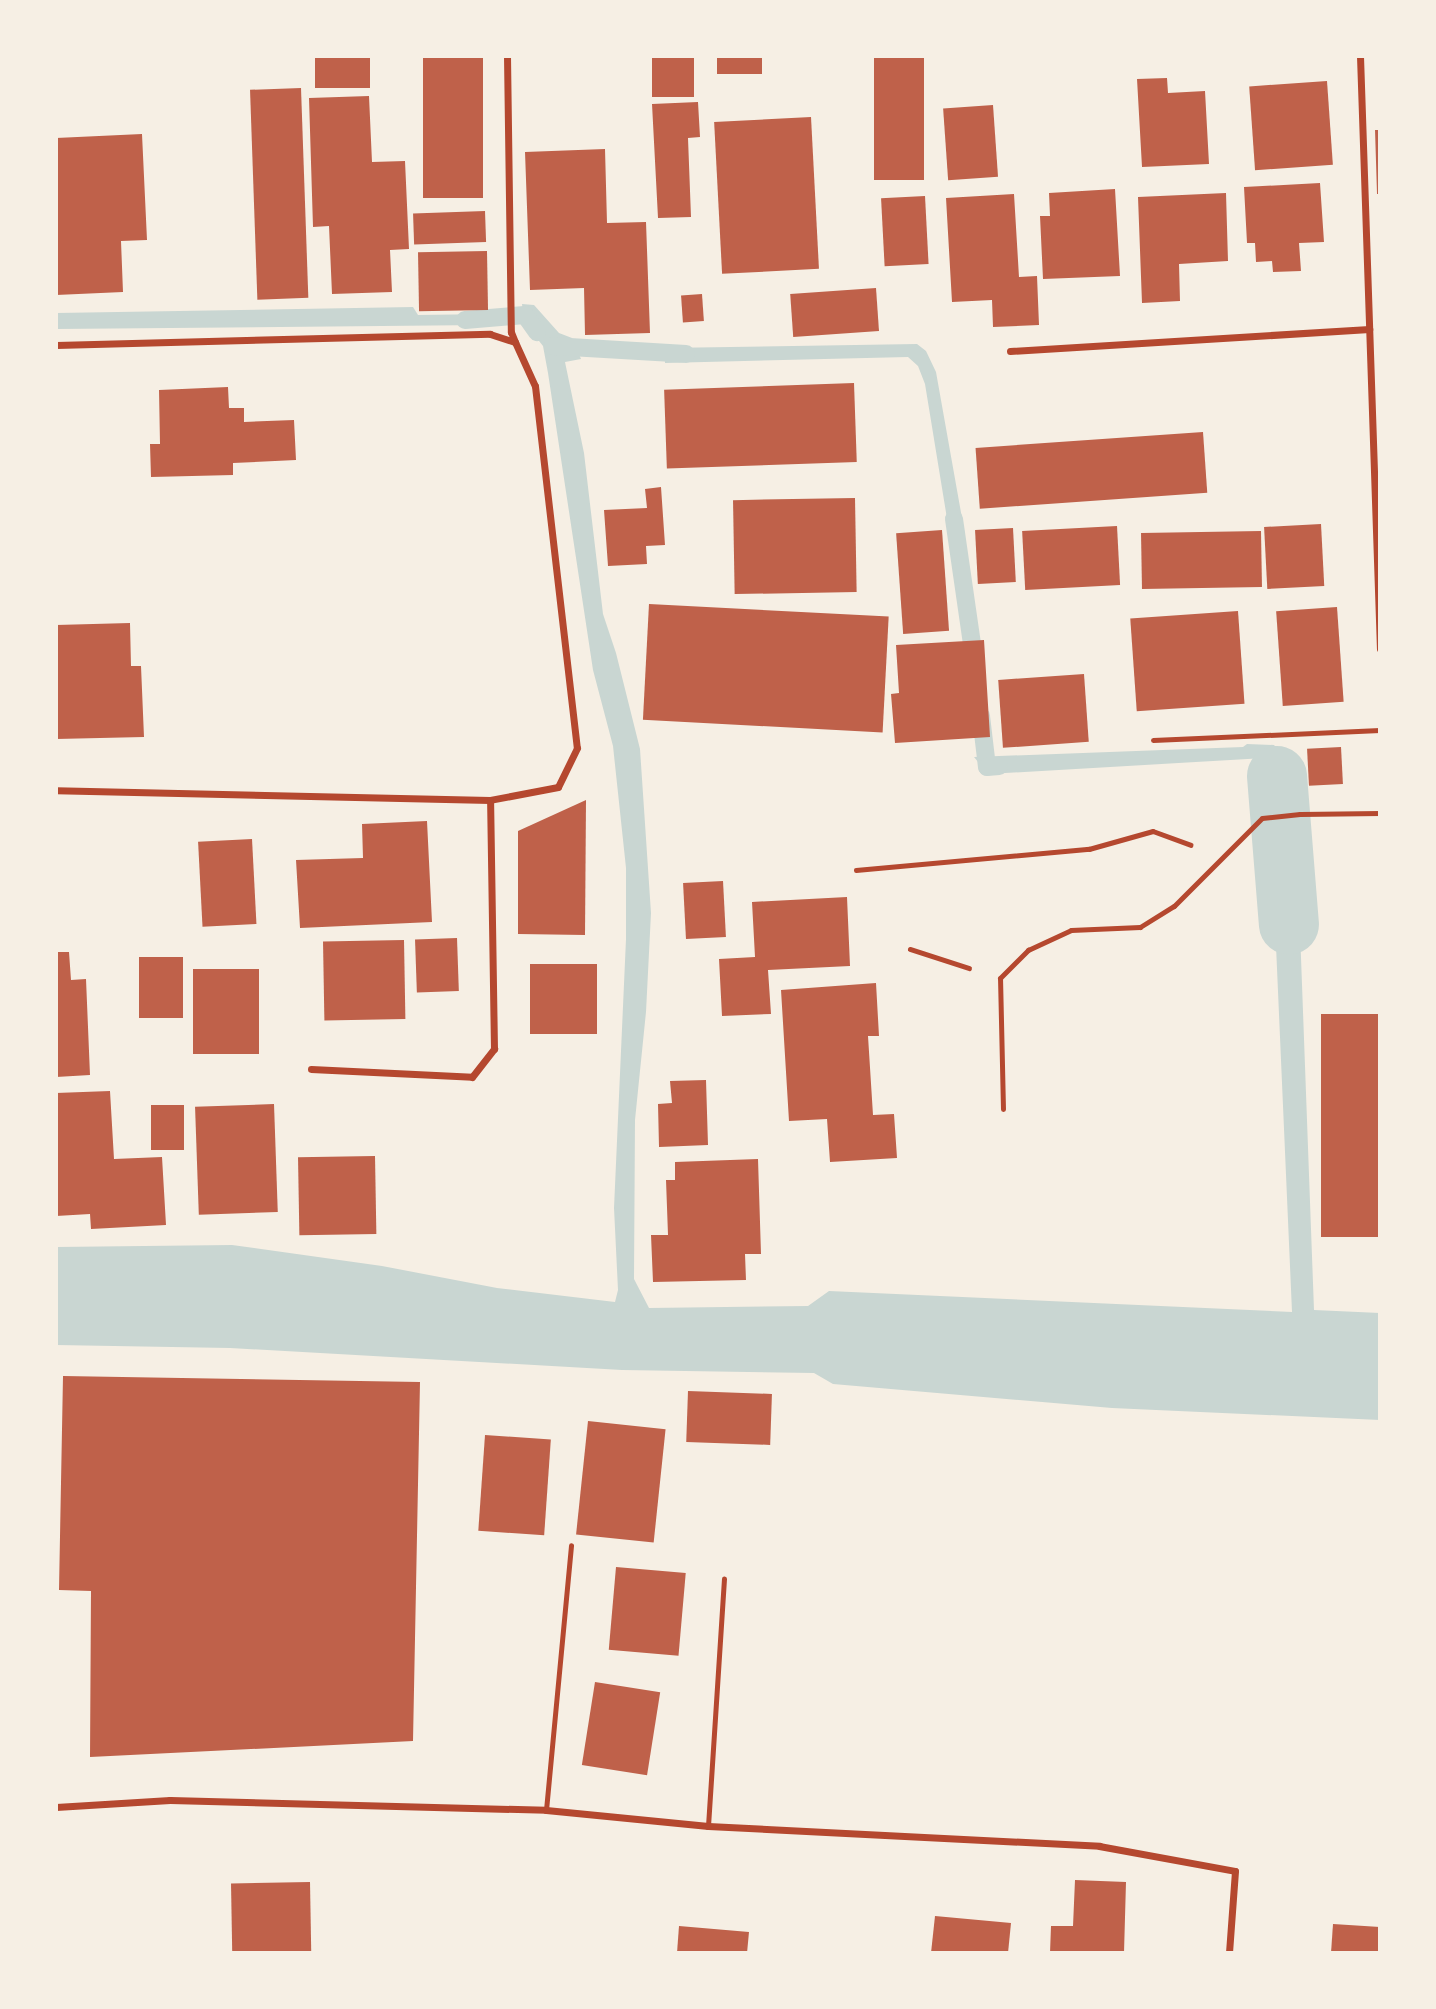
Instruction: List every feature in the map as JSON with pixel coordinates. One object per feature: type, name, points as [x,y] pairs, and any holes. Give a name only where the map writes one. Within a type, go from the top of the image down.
[{"type":"street","points":[[56,790],[490,800],[558,787],[577,748],[535,386],[511,332],[507,56]]},
{"type":"street","points":[[1360,56],[1380,649]]},
{"type":"street","points":[[1010,351],[1369,328]]},
{"type":"street","points":[[56,345],[490,334],[515,342]]},
{"type":"street","points":[[311,1069],[472,1077],[494,1049],[490,800]]},
{"type":"street","points":[[56,1807],[170,1800],[546,1810],[708,1826],[1099,1846],[1235,1871],[1230,1953]]},
{"type":"lane","points":[[1153,740],[1380,730]]},
{"type":"lane","points":[[1003,1109],[1000,978],[1028,950],[1071,930],[1140,927],[1174,906],[1262,818],[1300,814],[1380,813]]},
{"type":"lane","points":[[546,1810],[571,1545]]},
{"type":"lane","points":[[708,1826],[724,1579]]},
{"type":"path","points":[[856,870],[1089,849],[1153,831],[1194,846],[1214,866]]},
{"type":"path","points":[[910,949],[1000,978]]},
{"type":"shaded area","points":[[522,304],[534,305],[559,333],[572,338],[581,359],[565,362],[584,453],[603,614],[616,653],[640,749],[651,913],[646,1012],[635,1120],[634,1279],[649,1308],[808,1306],[829,1291],[1292,1312],[1273,877],[1267,846],[1292,843],[1299,903],[1314,1310],[1380,1313],[1380,1420],[1112,1408],[833,1384],[814,1373],[622,1370],[230,1348],[56,1345],[56,1247],[232,1245],[382,1266],[497,1288],[615,1302],[618,1290],[614,1208],[626,939],[626,868],[613,746],[593,670],[548,373],[543,346],[524,322]]},
{"type":"shaded area","points":[[413,307],[418,315],[490,314],[484,325],[56,329],[56,313]]},
{"type":"shaded area","points":[[917,344],[926,351],[936,372],[965,535],[951,543],[925,384],[918,366],[908,357],[665,363],[664,348]]},
{"type":"shaded area","points":[[1247,744],[1274,745],[1282,754],[1289,782],[1271,782],[1265,758],[988,774],[974,757],[1243,747]]},
{"type":"building","points":[[315,56],[370,56],[370,88],[315,88]]},
{"type":"building","points":[[423,56],[483,56],[483,198],[423,198]]},
{"type":"building","points":[[652,56],[694,56],[694,97],[652,97]]},
{"type":"building","points":[[717,56],[762,56],[762,74],[717,74]]},
{"type":"building","points":[[874,56],[924,56],[924,180],[874,180]]},
{"type":"building","points":[[1167,78],[1168,93],[1205,91],[1209,164],[1142,167],[1137,79]]},
{"type":"building","points":[[1327,81],[1333,165],[1255,170],[1249,86]]},
{"type":"building","points":[[301,88],[308,298],[257,300],[250,90]]},
{"type":"building","points":[[369,96],[372,162],[405,161],[409,249],[390,250],[392,292],[332,294],[329,226],[313,227],[309,98]]},
{"type":"building","points":[[698,102],[700,137],[688,138],[691,217],[658,218],[652,104]]},
{"type":"building","points":[[993,105],[998,177],[948,180],[943,108]]},
{"type":"building","points":[[811,117],[819,269],[722,274],[714,122]]},
{"type":"building","points":[[1375,130],[1380,130],[1380,194],[1377,194]]},
{"type":"building","points":[[142,134],[147,240],[121,241],[123,292],[56,295],[56,138]]},
{"type":"building","points":[[605,149],[607,223],[646,222],[650,333],[585,335],[584,288],[530,290],[525,152]]},
{"type":"building","points":[[1320,183],[1324,242],[1299,243],[1301,271],[1273,272],[1272,261],[1256,262],[1255,243],[1247,243],[1244,187]]},
{"type":"building","points":[[1115,189],[1120,276],[1043,279],[1040,216],[1050,216],[1049,193]]},
{"type":"building","points":[[1226,193],[1228,261],[1179,264],[1180,301],[1142,303],[1138,197]]},
{"type":"building","points":[[1014,194],[1019,277],[1037,276],[1039,325],[993,327],[992,300],[952,302],[946,198]]},
{"type":"building","points":[[925,196],[929,264],[885,266],[881,198]]},
{"type":"building","points":[[485,211],[486,242],[414,244],[413,214]]},
{"type":"building","points":[[487,251],[488,310],[419,311],[418,252]]},
{"type":"building","points":[[876,288],[879,331],[793,337],[790,294]]},
{"type":"building","points":[[702,294],[704,321],[683,322],[681,295]]},
{"type":"building","points":[[854,383],[857,462],[667,469],[664,390]]},
{"type":"building","points":[[228,387],[229,408],[244,408],[244,422],[294,420],[296,460],[233,463],[233,475],[151,477],[150,444],[160,444],[159,390]]},
{"type":"building","points":[[1203,432],[1207,493],[980,509],[976,448]]},
{"type":"building","points":[[661,487],[665,545],[646,546],[647,564],[608,566],[604,510],[647,508],[645,489]]},
{"type":"building","points":[[855,498],[857,592],[735,594],[733,500]]},
{"type":"building","points":[[1321,524],[1324,586],[1267,589],[1264,527]]},
{"type":"building","points":[[1117,526],[1120,585],[1025,590],[1022,531]]},
{"type":"building","points":[[1013,528],[1016,582],[978,584],[975,530]]},
{"type":"building","points":[[942,530],[949,631],[903,634],[896,533]]},
{"type":"building","points":[[1261,531],[1262,587],[1142,589],[1141,533]]},
{"type":"building","points":[[649,604],[889,617],[883,732],[643,720]]},
{"type":"building","points":[[1337,607],[1344,702],[1283,706],[1276,611]]},
{"type":"building","points":[[1238,611],[1244,704],[1137,711],[1130,619]]},
{"type":"building","points":[[130,623],[131,666],[141,666],[144,737],[56,739],[56,625]]},
{"type":"building","points":[[984,640],[990,737],[895,743],[891,694],[899,693],[896,645]]},
{"type":"building","points":[[1084,674],[1089,742],[1003,748],[998,680]]},
{"type":"building","points":[[1341,747],[1343,784],[1309,786],[1307,749]]},
{"type":"building","points":[[586,800],[585,935],[518,934],[518,831]]},
{"type":"building","points":[[427,821],[432,922],[300,928],[296,860],[363,858],[362,824]]},
{"type":"building","points":[[252,839],[256,924],[203,927],[198,842]]},
{"type":"building","points":[[723,881],[726,937],[686,939],[683,883]]},
{"type":"building","points":[[847,897],[850,966],[768,970],[771,1014],[722,1016],[719,959],[755,957],[752,902]]},
{"type":"building","points":[[457,938],[459,991],[417,992],[415,939]]},
{"type":"building","points":[[404,940],[405,1019],[324,1020],[323,941]]},
{"type":"building","points":[[56,952],[69,952],[71,980],[86,979],[90,1075],[56,1077]]},
{"type":"building","points":[[139,957],[183,957],[183,1018],[139,1018]]},
{"type":"building","points":[[530,964],[597,964],[597,1034],[530,1034]]},
{"type":"building","points":[[193,969],[259,969],[259,1054],[193,1054]]},
{"type":"building","points":[[876,983],[879,1036],[868,1036],[873,1115],[894,1114],[897,1158],[830,1162],[827,1119],[789,1121],[781,990]]},
{"type":"building","points":[[1321,1014],[1380,1014],[1380,1237],[1321,1237]]},
{"type":"building","points":[[706,1080],[708,1145],[659,1147],[658,1104],[672,1103],[670,1081]]},
{"type":"building","points":[[110,1091],[114,1159],[162,1157],[166,1225],[91,1229],[90,1214],[56,1216],[56,1093]]},
{"type":"building","points":[[274,1104],[278,1212],[199,1215],[195,1107]]},
{"type":"building","points":[[151,1105],[184,1105],[184,1150],[151,1150]]},
{"type":"building","points":[[375,1156],[376,1234],[299,1235],[298,1157]]},
{"type":"building","points":[[758,1159],[761,1254],[745,1254],[746,1280],[653,1282],[651,1235],[668,1235],[666,1180],[675,1180],[675,1162]]},
{"type":"building","points":[[63,1376],[420,1382],[413,1741],[90,1757],[91,1591],[59,1590]]},
{"type":"building","points":[[688,1391],[772,1394],[770,1445],[686,1442]]},
{"type":"building","points":[[588,1421],[666,1429],[654,1543],[576,1534]]},
{"type":"building","points":[[485,1435],[551,1440],[544,1535],[478,1531]]},
{"type":"building","points":[[616,1567],[686,1573],[678,1656],[609,1650]]},
{"type":"building","points":[[595,1682],[660,1692],[647,1775],[582,1765]]},
{"type":"building","points":[[1075,1880],[1126,1882],[1124,1953],[1050,1953],[1051,1926],[1073,1926]]},
{"type":"building","points":[[310,1882],[311,1953],[232,1953],[231,1883]]},
{"type":"building","points":[[935,1916],[1011,1923],[1008,1953],[931,1953]]},
{"type":"building","points":[[1333,1924],[1380,1927],[1380,1953],[1331,1953]]},
{"type":"building","points":[[679,1926],[749,1932],[747,1953],[677,1953]]},
{"type":"waterway","points":[[465,320],[525,315],[537,332]]},
{"type":"waterway","points":[[553,346],[686,354]]},
{"type":"waterway","points":[[954,519],[975,664]]},
{"type":"waterway","points":[[981,716],[987,767],[999,766]]},
{"type":"waterway","points":[[1277,776],[1289,925]]}]
